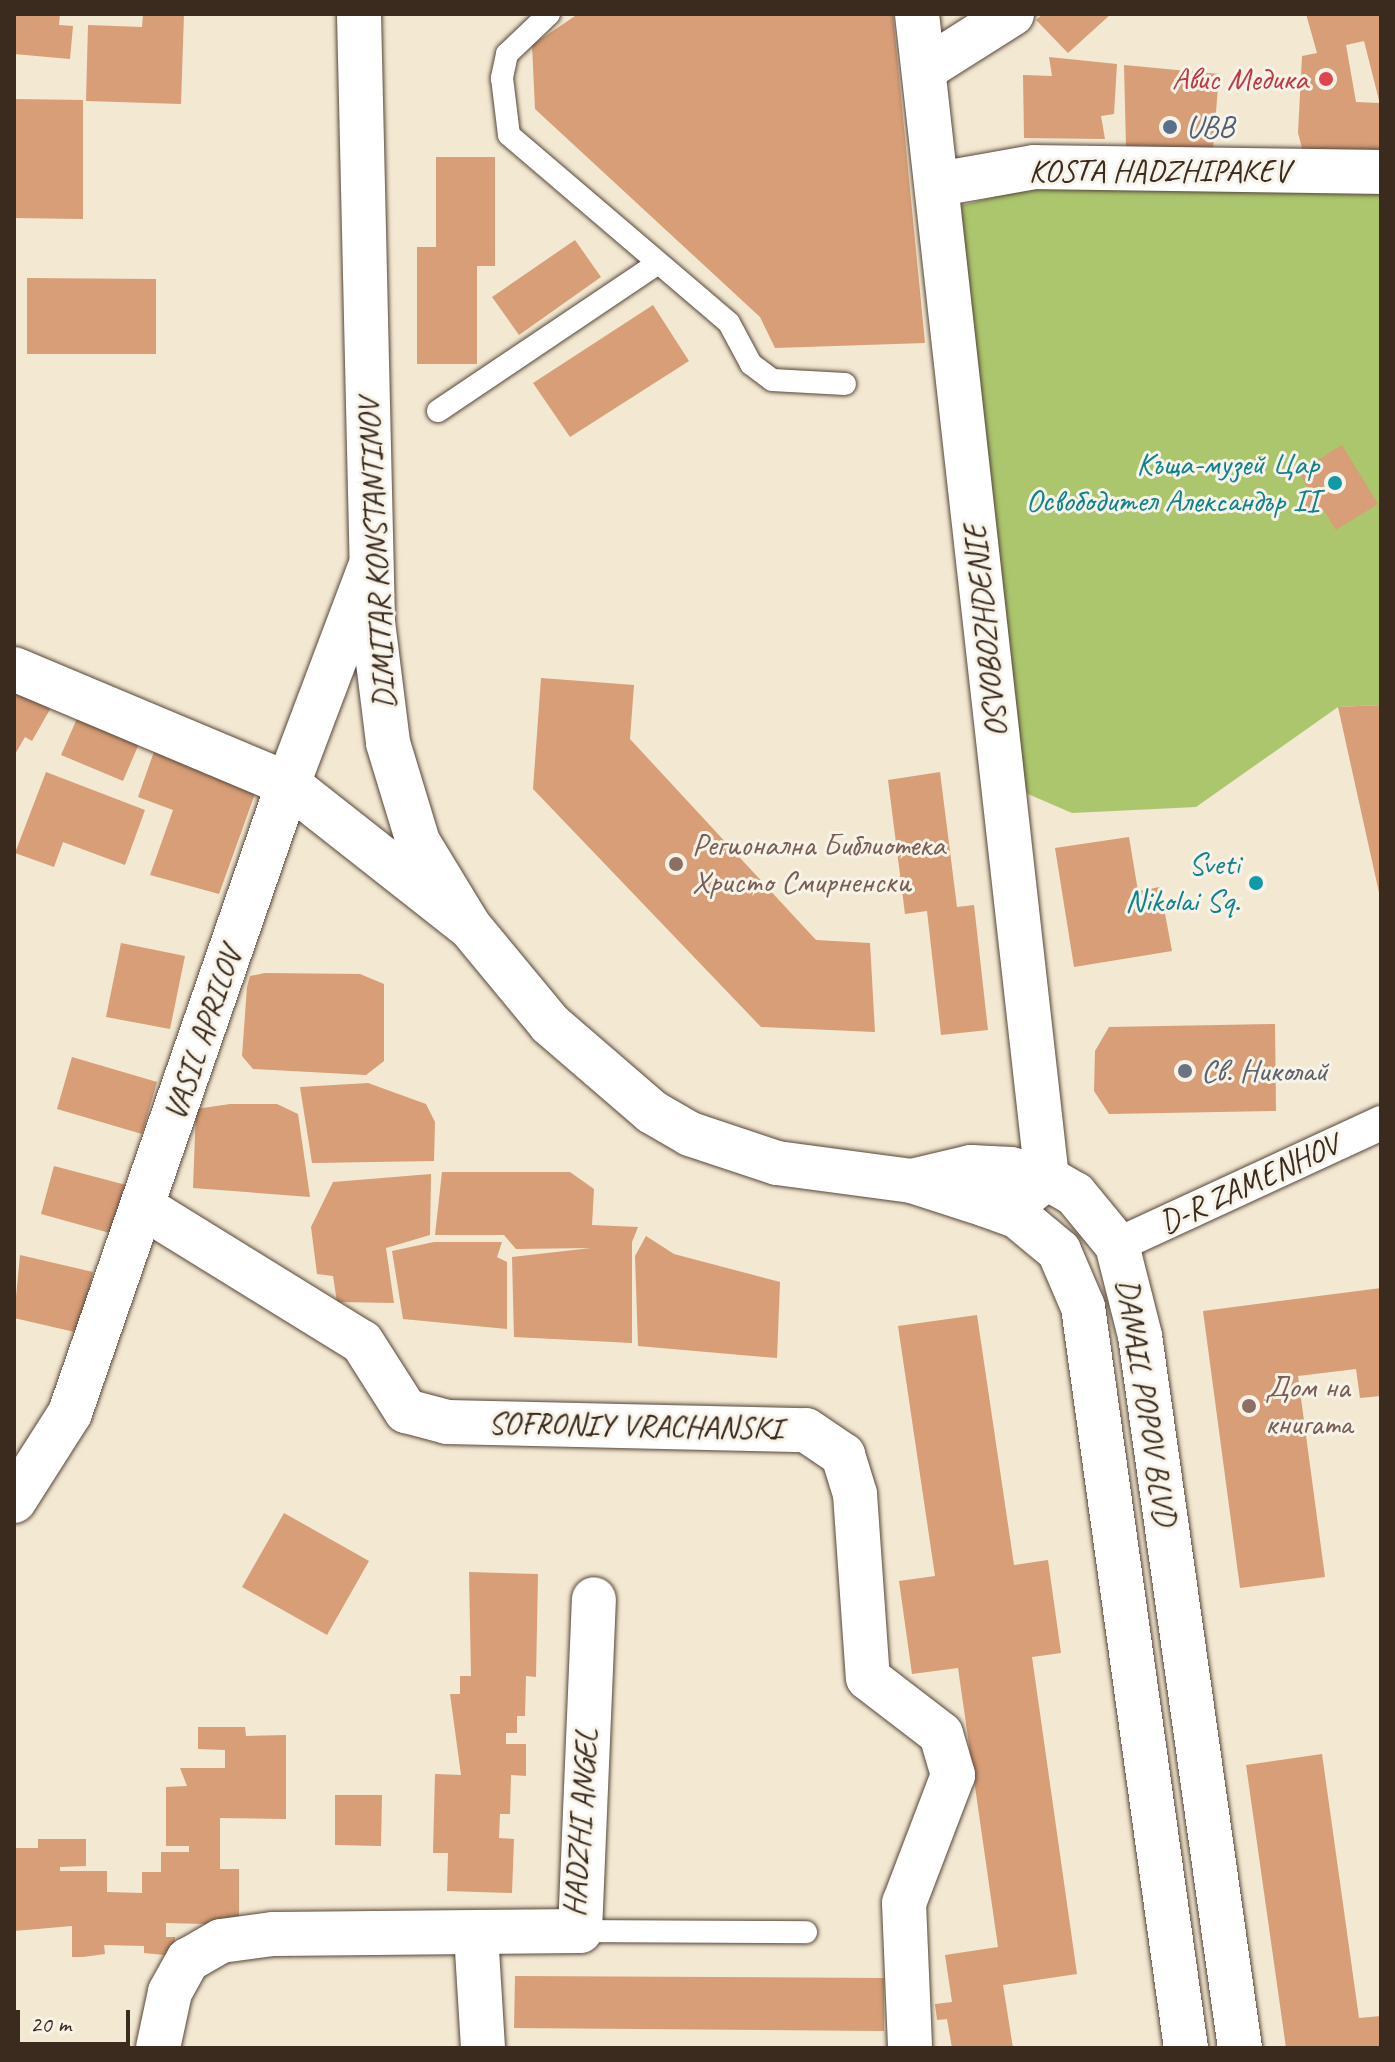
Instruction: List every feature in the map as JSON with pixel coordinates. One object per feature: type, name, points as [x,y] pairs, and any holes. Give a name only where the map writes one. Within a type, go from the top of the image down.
[{"type":"street","name":"DIMITAR KONSTANTINOV","points":[[359,14],[377,683],[391,758],[418,842],[469,926],[550,1024],[652,1112],[690,1134],[777,1163],[912,1181]]},
{"type":"street","name":"OSVOBOZHDENIE","points":[[917,14],[939,184],[1047,1178]]},
{"type":"street","points":[[925,69],[1012,14]]},
{"type":"street","name":"KOSTA HADZHIPAKEV","points":[[939,184],[1034,167],[1381,172]]},
{"type":"street","name":"VASIL APRILOV","points":[[14,1501],[70,1413],[288,784],[374,557]]},
{"type":"street","points":[[14,669],[288,784],[469,926]]},
{"type":"street","name":"D-R ZAMENHOV","points":[[1117,1245],[1381,1123]]},
{"type":"street","name":"DANAIL POPOV BLVD","points":[[912,1181],[971,1167],[1047,1178],[1075,1194],[1117,1245],[1140,1336],[1240,2048]]},
{"type":"street","points":[[986,1205],[1027,1197],[1047,1178]]},
{"type":"street","name":"DANAIL POPOV BLVD","points":[[912,1181],[986,1205],[1041,1231],[1072,1272],[1083,1307],[1186,2048]]},
{"type":"street","name":"SOFRONIY VRACHANSKI","points":[[143,1207],[362,1342],[406,1411],[447,1422],[806,1430],[843,1455],[855,1494],[868,1678],[941,1734],[953,1775],[904,1903],[910,2048]]},
{"type":"street","name":"HADZHI ANGEL","points":[[158,2048],[170,1992],[188,1960],[221,1941],[273,1934],[580,1931],[594,1599]]},
{"type":"street","points":[[476,1932],[483,2048]]},
{"type":"lane","points":[[549,14],[507,54],[502,90],[509,135],[655,265],[729,323],[751,364],[772,380],[845,384]]},
{"type":"lane","points":[[438,411],[655,265]]},
{"type":"lane","points":[[580,1931],[806,1932]]},
{"type":"green space","points":[[1041,185],[1381,190],[1381,705],[1338,707],[1196,807],[1072,813],[1028,794],[1009,756],[932,213]]},
{"type":"building","points":[[14,14],[60,14],[59,25],[73,26],[70,59],[14,54]]},
{"type":"building","points":[[143,14],[184,14],[181,104],[86,101],[88,25],[142,27]]},
{"type":"building","points":[[578,14],[893,14],[925,343],[775,348],[760,317],[535,109],[532,45]]},
{"type":"building","points":[[1043,14],[1111,14],[1068,53],[1036,20]]},
{"type":"building","name":"Авис Медика","points":[[1306,14],[1381,14],[1381,108],[1364,41],[1346,45],[1356,102],[1379,103],[1379,159],[1305,159],[1298,133],[1302,56],[1317,53]]},
{"type":"building","points":[[1049,57],[1117,64],[1114,114],[1101,116],[1105,139],[1024,138],[1023,75],[1052,76]]},
{"type":"building","name":"UBB","points":[[1124,65],[1219,74],[1213,150],[1126,147]]},
{"type":"building","points":[[14,99],[83,100],[83,219],[14,218]]},
{"type":"building","points":[[436,157],[495,157],[495,266],[477,266],[477,364],[417,364],[417,247],[436,247]]},
{"type":"building","points":[[575,240],[601,277],[519,335],[492,297]]},
{"type":"building","points":[[27,278],[156,279],[156,354],[27,354]]},
{"type":"building","points":[[653,305],[689,361],[570,437],[533,383]]},
{"type":"building","name":"Къща-музей Цар Освободител Александър II","points":[[1342,445],[1378,504],[1336,530],[1323,509],[1311,515],[1302,500],[1312,494],[1298,472]]},
{"type":"building","name":"Регионална Библиотека Христо Смирненски","points":[[541,678],[634,685],[630,739],[816,940],[870,943],[875,1032],[761,1027],[533,789]]},
{"type":"building","points":[[14,681],[53,704],[32,741],[25,737],[14,756]]},
{"type":"building","points":[[83,705],[144,732],[123,781],[61,755]]},
{"type":"building","points":[[1381,705],[1381,896],[1380,897],[1338,707]]},
{"type":"building","points":[[157,743],[256,791],[219,894],[150,875],[173,810],[138,797]]},
{"type":"building","points":[[46,772],[145,810],[125,865],[63,842],[54,867],[15,853]]},
{"type":"building","points":[[940,772],[957,907],[974,905],[988,1030],[941,1035],[927,911],[905,914],[888,780]]},
{"type":"building","points":[[1129,837],[1138,891],[1160,887],[1172,951],[1074,967],[1055,848]]},
{"type":"building","points":[[121,943],[185,956],[170,1029],[106,1017]]},
{"type":"building","points":[[265,973],[360,974],[384,984],[384,1061],[366,1075],[253,1069],[242,1056],[247,987],[250,976]]},
{"type":"building","name":"Св. Николай","points":[[1275,1024],[1276,1111],[1109,1114],[1094,1091],[1095,1051],[1109,1027]]},
{"type":"building","points":[[72,1057],[157,1082],[142,1134],[57,1109]]},
{"type":"building","points":[[368,1083],[426,1104],[435,1122],[434,1161],[312,1163],[300,1087]]},
{"type":"building","points":[[230,1104],[277,1104],[298,1114],[310,1197],[193,1188],[196,1109]]},
{"type":"building","points":[[54,1166],[130,1186],[117,1235],[41,1214]]},
{"type":"building","points":[[442,1172],[570,1172],[594,1189],[592,1225],[638,1227],[632,1242],[632,1343],[514,1337],[512,1257],[591,1248],[516,1249],[504,1235],[435,1235]]},
{"type":"building","points":[[431,1174],[430,1235],[386,1248],[394,1303],[337,1302],[333,1276],[317,1274],[311,1227],[333,1182]]},
{"type":"building","points":[[646,1236],[674,1254],[780,1282],[777,1358],[638,1346],[635,1256]]},
{"type":"building","points":[[434,1242],[502,1242],[497,1257],[507,1262],[507,1329],[403,1319],[392,1251]]},
{"type":"building","points":[[20,1255],[93,1272],[79,1333],[14,1318]]},
{"type":"building","points":[[1381,1288],[1381,1396],[1360,1398],[1356,1369],[1298,1376],[1325,1577],[1240,1588],[1203,1311]]},
{"type":"building","points":[[977,1315],[1014,1565],[1048,1560],[1061,1653],[1032,1657],[1077,1974],[1003,1985],[1013,2048],[952,2048],[947,2019],[937,2020],[935,2004],[952,2002],[945,1955],[998,1947],[958,1668],[912,1674],[899,1581],[935,1576],[898,1326]]},
{"type":"building","points":[[284,1513],[369,1561],[327,1635],[242,1587]]},
{"type":"building","points":[[469,1572],[538,1574],[536,1677],[526,1676],[525,1716],[517,1716],[517,1733],[506,1733],[506,1744],[526,1744],[526,1776],[511,1775],[510,1814],[500,1814],[499,1838],[514,1839],[512,1893],[447,1891],[448,1853],[433,1853],[435,1774],[461,1775],[450,1694],[460,1694],[460,1676],[471,1676]]},
{"type":"building","points":[[198,1727],[245,1727],[246,1736],[286,1735],[286,1819],[220,1818],[220,1869],[239,1869],[239,1934],[205,1930],[205,1924],[166,1923],[166,1937],[175,1937],[174,1956],[144,1953],[144,1946],[104,1945],[105,1954],[72,1957],[72,1926],[14,1931],[14,1848],[38,1848],[38,1839],[86,1839],[86,1866],[60,1867],[60,1871],[107,1871],[107,1892],[142,1893],[142,1872],[161,1872],[161,1852],[189,1852],[189,1846],[166,1846],[166,1787],[187,1786],[180,1768],[225,1768],[225,1750],[198,1749]]},
{"type":"building","points":[[1322,1754],[1359,2018],[1381,2016],[1381,2048],[1286,2048],[1246,1765]]},
{"type":"building","points":[[335,1795],[382,1795],[381,1846],[335,1845]]},
{"type":"building","points":[[515,1976],[884,1978],[884,2031],[514,2028]]},
{"type":"place","name":"Авис Медика","points":[[1326,79]]},
{"type":"place","name":"UBB","points":[[1170,127]]},
{"type":"place","name":"Къща-музей Цар Освободител Александър II","points":[[1335,483]]},
{"type":"place","name":"Регионална Библиотека Христо Смирненски","points":[[676,864]]},
{"type":"place","name":"Sveti Nikolai Sq.","points":[[1256,883]]},
{"type":"place","name":"Св. Николай","points":[[1185,1071]]},
{"type":"place","name":"Дом на книгата","points":[[1249,1406]]}]
